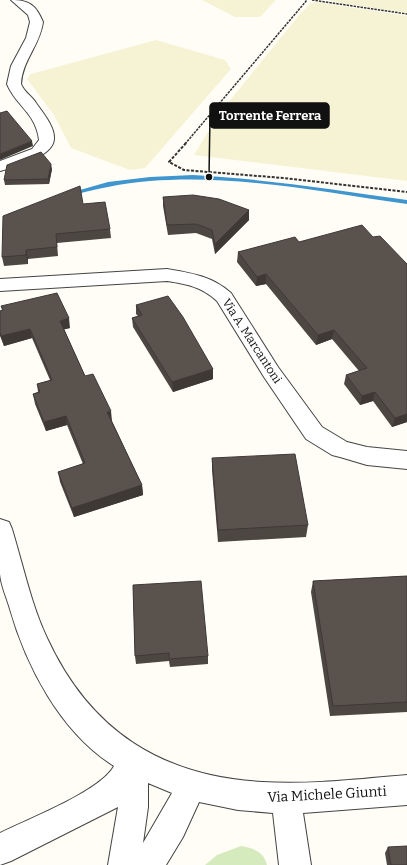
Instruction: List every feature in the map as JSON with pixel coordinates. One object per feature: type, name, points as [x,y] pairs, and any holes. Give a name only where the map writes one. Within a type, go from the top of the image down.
[{"type":"street","points":[[0,166],[39,152],[45,148],[48,139],[41,121],[14,84],[13,78],[17,64],[35,32],[37,25],[34,15],[17,0]]},
{"type":"street","name":"Via A. Marcantoni","points":[[0,286],[167,274],[181,276],[206,284],[224,297],[271,372],[314,432],[340,449],[367,456],[407,460]]},
{"type":"street","name":"Via Michele Giunti","points":[[0,529],[20,597],[40,654],[67,702],[102,739],[133,761],[160,774],[191,785],[220,792],[254,797],[286,798],[407,790]]},
{"type":"street","points":[[0,850],[103,799],[121,784],[133,761]]},
{"type":"street","points":[[124,865],[133,807],[133,761]]},
{"type":"street","points":[[147,865],[162,846],[181,810],[191,785]]},
{"type":"street","points":[[286,798],[295,865]]},
{"type":"path","points":[[307,0],[169,162],[184,170],[283,178],[407,192]]},
{"type":"path","points":[[312,0],[407,14]]},
{"type":"shaded area","points":[[202,0],[276,0],[260,17],[235,17]]},
{"type":"shaded area","points":[[327,0],[407,0],[407,13],[340,3]]},
{"type":"shaded area","points":[[316,2],[407,16],[407,181],[194,155],[219,114],[300,14],[311,3]]},
{"type":"shaded area","points":[[156,40],[225,60],[231,69],[145,168],[130,170],[71,148],[54,115],[27,79],[31,74]]},
{"type":"green space","points":[[241,846],[258,851],[264,857],[267,865],[205,865],[217,855]]},
{"type":"building","points":[[7,111],[32,141],[0,154],[0,113]]},
{"type":"building","points":[[41,152],[51,164],[48,179],[4,180],[7,165]]},
{"type":"building","points":[[80,186],[83,204],[105,202],[110,229],[56,234],[57,247],[26,250],[26,255],[2,257],[3,216]]},
{"type":"building","points":[[193,195],[219,199],[249,210],[215,244],[212,230],[196,224],[167,225],[163,197]]},
{"type":"building","points":[[362,225],[373,237],[380,236],[407,264],[407,414],[395,418],[375,392],[362,396],[346,375],[367,368],[334,330],[318,335],[266,274],[257,277],[238,252],[295,237],[299,242]]},
{"type":"building","points":[[57,293],[69,318],[60,321],[85,376],[93,374],[111,411],[107,412],[142,485],[72,508],[58,472],[85,463],[66,416],[44,422],[33,394],[40,392],[37,384],[52,380],[30,329],[1,336],[0,332],[0,311],[3,310],[1,306]]},
{"type":"building","points":[[168,296],[183,317],[213,369],[172,382],[132,318],[142,315],[136,305]]},
{"type":"building","points":[[295,454],[308,525],[218,530],[212,458]]},
{"type":"building","points":[[407,576],[407,702],[333,706],[313,581]]},
{"type":"building","points":[[201,581],[208,656],[169,659],[169,653],[135,656],[133,585]]},
{"type":"building","points":[[407,846],[407,865],[391,865],[388,847]]},
{"type":"waterway","points":[[69,194],[108,184],[150,179],[193,177],[281,184],[407,202]]},
{"type":"place","name":"Torrente Ferrera","points":[[209,177]]}]
